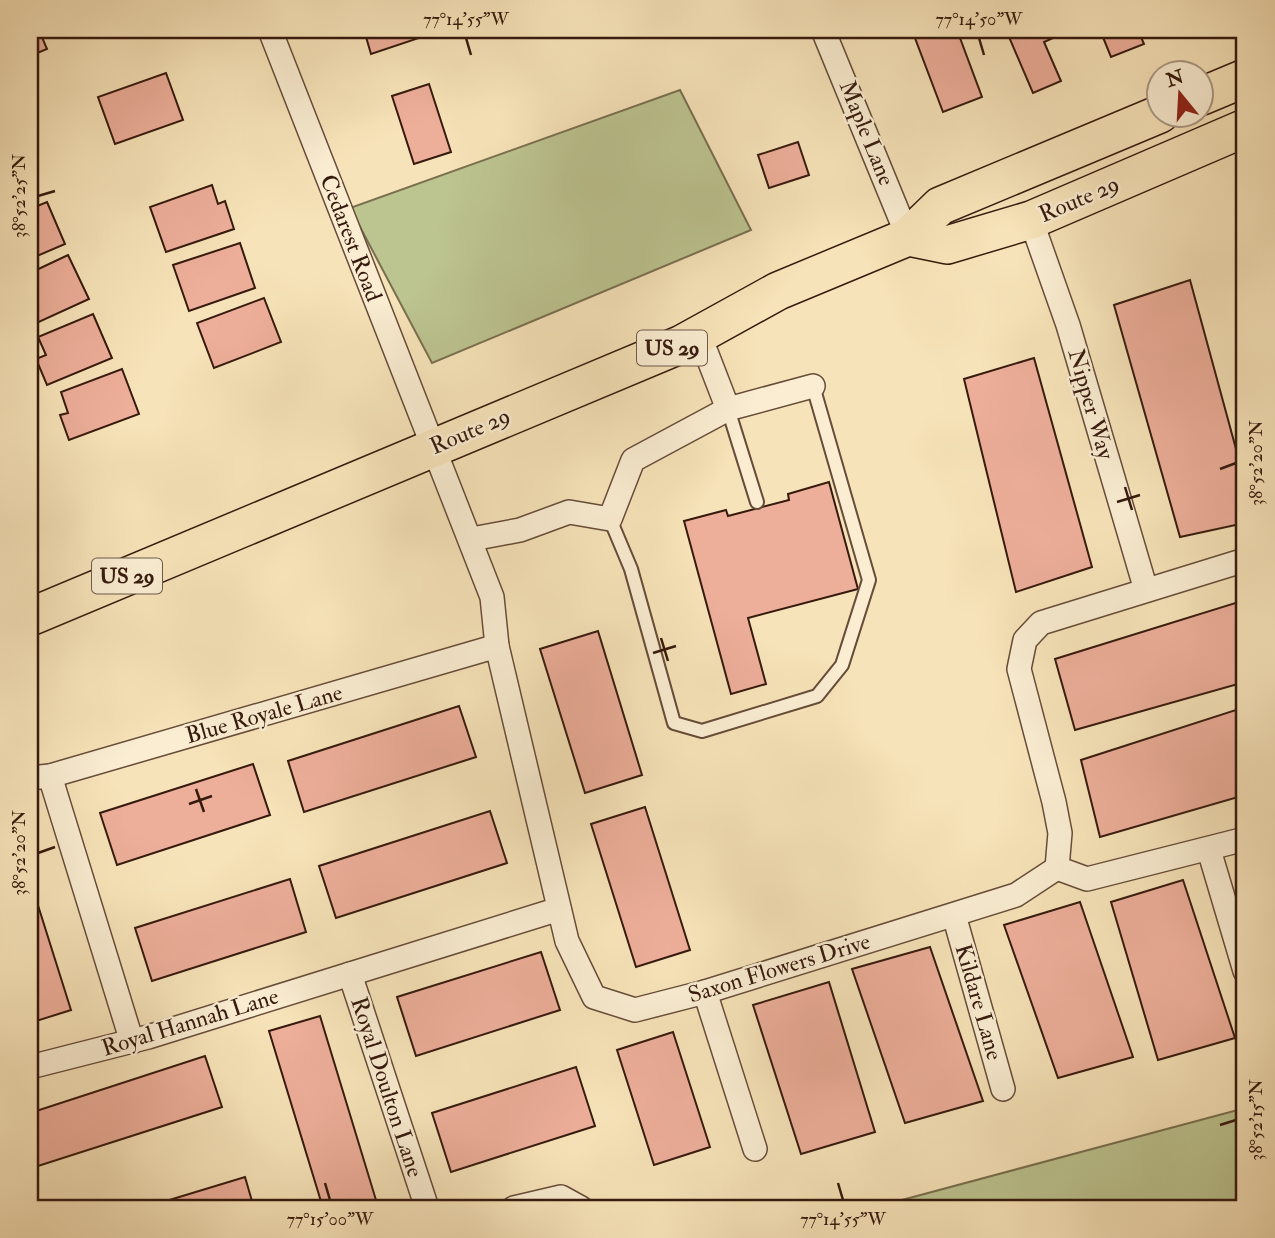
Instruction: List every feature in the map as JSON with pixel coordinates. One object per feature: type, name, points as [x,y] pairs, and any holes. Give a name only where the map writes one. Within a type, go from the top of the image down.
[{"type":"main road","points":[[1216,90],[1245,78]]},
{"type":"main road","name":"Route 29","points":[[30,617],[699,334],[778,291],[908,237],[940,206],[1146,120]]},
{"type":"main road","name":"Route 29","points":[[908,237],[947,245],[1031,220],[1245,128]]},
{"type":"street","name":"Cedarest Road","points":[[270,30],[432,447]]},
{"type":"street","name":"Maple Lane","points":[[823,30],[908,237]]},
{"type":"street","name":"Nipper Way","points":[[1031,220],[1068,325],[1146,590]]},
{"type":"street","points":[[699,334],[728,409]]},
{"type":"street","points":[[472,539],[520,530],[569,512],[610,519],[633,460],[728,409],[813,387]]},
{"type":"street","name":"Saxon Flowers Drive","points":[[432,447],[472,539],[492,597],[497,646],[567,941],[594,997],[635,1010],[705,992],[1016,895],[1057,868]]},
{"type":"street","points":[[1245,560],[1041,623],[1025,639],[1019,669],[1060,833],[1057,868],[1087,879],[1245,839]]},
{"type":"street","name":"Blue Royale Lane","points":[[40,777],[497,646]]},
{"type":"street","points":[[40,777],[132,1042]]},
{"type":"street","points":[[1209,850],[1245,971]]},
{"type":"street","name":"Royal Doulton Lane","points":[[427,1208],[350,974],[559,909]]},
{"type":"street","name":"Kildare Lane","points":[[954,915],[1003,1090]]},
{"type":"street","name":"Royal Hannah Lane","points":[[30,1067],[132,1042],[350,974]]},
{"type":"street","points":[[705,992],[755,1149]]},
{"type":"street","points":[[514,1208],[561,1197],[581,1208]]},
{"type":"lane","points":[[610,519],[631,569],[674,723],[702,731],[817,696],[842,665],[869,580],[813,387]]},
{"type":"lane","points":[[728,409],[757,502]]},
{"type":"green space","points":[[680,90],[751,230],[432,363],[350,208]]},
{"type":"green space","points":[[1245,1108],[1245,1208],[872,1208]]},
{"type":"building","points":[[30,30],[39,30],[47,49],[30,56]]},
{"type":"building","points":[[364,30],[416,30],[419,38],[371,54]]},
{"type":"building","points":[[938,30],[957,30],[982,97],[943,112],[915,38]]},
{"type":"building","points":[[1006,30],[1049,30],[1053,38],[1044,42],[1061,81],[1033,93]]},
{"type":"building","points":[[1100,30],[1138,30],[1144,44],[1111,57]]},
{"type":"building","points":[[166,73],[183,120],[115,144],[98,97]]},
{"type":"building","points":[[429,84],[451,152],[414,164],[392,96]]},
{"type":"building","points":[[798,142],[809,175],[769,188],[758,155]]},
{"type":"building","points":[[212,185],[218,204],[225,201],[234,229],[166,252],[150,207]]},
{"type":"building","points":[[47,202],[65,244],[30,259],[30,209]]},
{"type":"building","points":[[240,243],[255,288],[189,311],[173,265]]},
{"type":"building","points":[[68,255],[89,299],[30,326],[30,273]]},
{"type":"building","points":[[1190,280],[1245,482],[1245,523],[1180,537],[1114,305]]},
{"type":"building","points":[[264,298],[281,342],[214,368],[197,323]]},
{"type":"building","points":[[93,314],[112,358],[47,385],[36,359],[46,355],[38,337]]},
{"type":"building","points":[[1034,358],[1092,567],[1016,592],[964,379]]},
{"type":"building","points":[[122,369],[139,414],[69,440],[60,415],[68,413],[61,392]]},
{"type":"building","points":[[829,482],[858,589],[748,618],[766,684],[731,694],[684,521],[726,510],[728,516],[789,500],[788,494]]},
{"type":"building","points":[[1245,600],[1245,682],[1075,730],[1055,659]]},
{"type":"building","points":[[598,631],[642,775],[585,793],[540,649]]},
{"type":"building","points":[[459,706],[476,757],[304,812],[288,761]]},
{"type":"building","points":[[1245,707],[1245,795],[1100,837],[1081,760]]},
{"type":"building","points":[[253,764],[270,815],[117,865],[100,813]]},
{"type":"building","points":[[645,807],[690,950],[636,967],[591,824]]},
{"type":"building","points":[[490,811],[507,863],[336,918],[319,866]]},
{"type":"building","points":[[290,879],[306,932],[152,981],[135,928]]},
{"type":"building","points":[[30,880],[71,1010],[30,1023]]},
{"type":"building","points":[[1183,880],[1235,1038],[1158,1060],[1111,902]]},
{"type":"building","points":[[1080,902],[1133,1057],[1058,1078],[1004,925]]},
{"type":"building","points":[[930,947],[983,1101],[905,1123],[852,969]]},
{"type":"building","points":[[541,952],[560,1010],[416,1056],[397,997]]},
{"type":"building","points":[[829,982],[875,1132],[801,1154],[753,1005]]},
{"type":"building","points":[[320,1016],[376,1200],[351,1208],[323,1208],[269,1031]]},
{"type":"building","points":[[673,1032],[710,1147],[654,1165],[617,1050]]},
{"type":"building","points":[[205,1056],[222,1107],[38,1166],[30,1142],[30,1113]]},
{"type":"building","points":[[576,1067],[595,1126],[451,1172],[432,1113]]},
{"type":"building","points":[[245,1177],[254,1208],[143,1208]]}]
